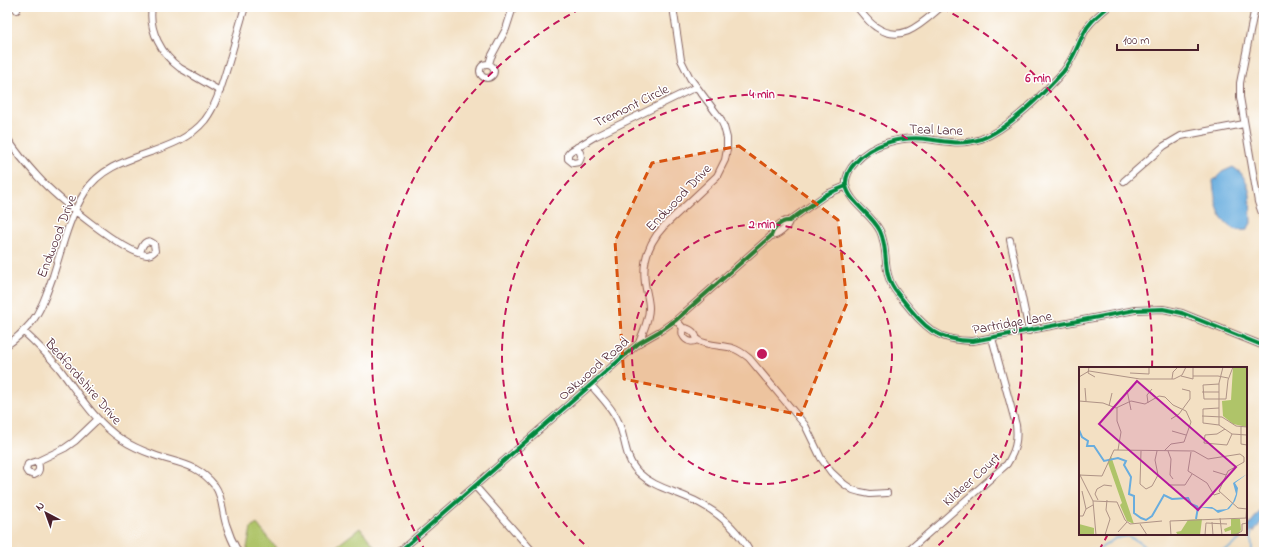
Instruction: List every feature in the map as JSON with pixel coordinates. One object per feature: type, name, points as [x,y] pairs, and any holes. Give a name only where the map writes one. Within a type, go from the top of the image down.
[{"type":"street","points":[[152,7],[152,22],[158,44],[174,64],[220,91]]},
{"type":"street","name":"Endwood Drive","points":[[7,346],[32,322],[40,308],[76,210],[86,192],[94,182],[110,168],[143,154],[167,147],[186,137],[204,121],[220,91],[245,7]]},
{"type":"street","points":[[489,64],[491,57],[506,29],[513,7]]},
{"type":"street","name":"Endwood Drive","points":[[639,344],[649,319],[649,306],[644,269],[647,253],[651,243],[656,234],[664,226],[713,181],[725,160],[727,149],[727,138],[724,128],[715,111],[690,78],[681,60],[673,7]]},
{"type":"street","points":[[857,7],[876,27],[884,32],[896,34],[914,29],[941,7]]},
{"type":"street","name":"Teal Lane","points":[[846,186],[846,179],[852,166],[857,160],[884,144],[916,138],[964,143],[980,139],[1000,129],[1011,121],[1063,72],[1069,64],[1088,27],[1094,19],[1108,7]]},
{"type":"street","points":[[1255,7],[1240,83],[1240,97],[1258,202],[1264,219]]},
{"type":"street","name":"Tremont Circle","points":[[577,147],[613,127],[696,87]]},
{"type":"street","points":[[1124,181],[1164,146],[1182,136],[1244,124]]},
{"type":"street","points":[[7,138],[38,177],[58,196],[118,242],[140,253]]},
{"type":"street","name":"Oakwood Road","points":[[399,552],[639,344],[676,320],[771,236],[774,229],[826,194],[846,186]]},
{"type":"street","name":"Partridge Lane","points":[[846,186],[853,199],[874,221],[879,229],[885,248],[886,270],[895,291],[922,323],[935,333],[949,339],[973,341],[1134,310],[1163,309],[1182,313],[1264,346]]},
{"type":"street","points":[[1010,240],[1029,331]]},
{"type":"street","points":[[676,320],[683,328],[687,328],[692,331],[697,340]]},
{"type":"street","points":[[683,328],[682,332],[686,340],[691,342],[697,340],[708,344],[732,348],[750,358],[805,425],[821,458],[844,484],[853,490],[860,492],[870,494],[887,493]]},
{"type":"street","name":"Bedfordshire Drive","points":[[23,331],[45,352],[98,419],[107,428],[136,448],[186,464],[208,478],[216,488],[221,500],[229,533],[238,552]]},
{"type":"street","name":"Kildeer Court","points":[[907,552],[1007,464],[1014,453],[1017,440],[1016,425],[992,338]]},
{"type":"street","points":[[591,385],[615,415],[621,430],[628,458],[637,471],[656,485],[692,500],[718,515],[734,530],[750,552]]},
{"type":"street","points":[[38,460],[60,452],[70,445],[98,419]]},
{"type":"street","points":[[475,486],[533,552]]},
{"type":"highlighted area","points":[[739,146],[838,220],[847,303],[801,415],[624,379],[615,241],[652,163]]},
{"type":"green space","points":[[257,524],[279,552],[250,552],[247,548],[251,528]]},
{"type":"green space","points":[[360,528],[379,552],[329,552]]},
{"type":"water","points":[[1233,167],[1241,173],[1247,183],[1250,194],[1251,223],[1247,230],[1238,230],[1230,227],[1224,222],[1215,198],[1213,181],[1215,178],[1217,180],[1217,177],[1222,172]]},
{"type":"water","points":[[1264,507],[1264,518],[1254,532],[1247,527]]},
{"type":"waterway","points":[[1251,530],[1252,552]]},
{"type":"waterway","points":[[1247,533],[1251,530]]},
{"type":"waterway","points":[[1214,552],[1228,549],[1245,535]]},
{"type":"waterway","points":[[1095,552],[1116,538],[1127,536],[1139,542],[1150,552]]},
{"type":"cycle path","points":[[1108,7],[1094,19],[1086,29],[1072,58],[1063,72],[1025,110],[1003,127],[981,139],[968,142],[917,138],[888,142],[870,150],[851,167],[846,179],[848,191],[851,197],[872,219],[880,231],[883,239],[887,270],[892,286],[921,322],[938,334],[947,338],[973,341],[1135,310],[1163,309],[1182,313],[1264,346]]},
{"type":"cycle path","points":[[399,552],[639,343],[676,320],[771,236],[778,226],[783,222],[789,221],[827,194],[846,186]]}]
